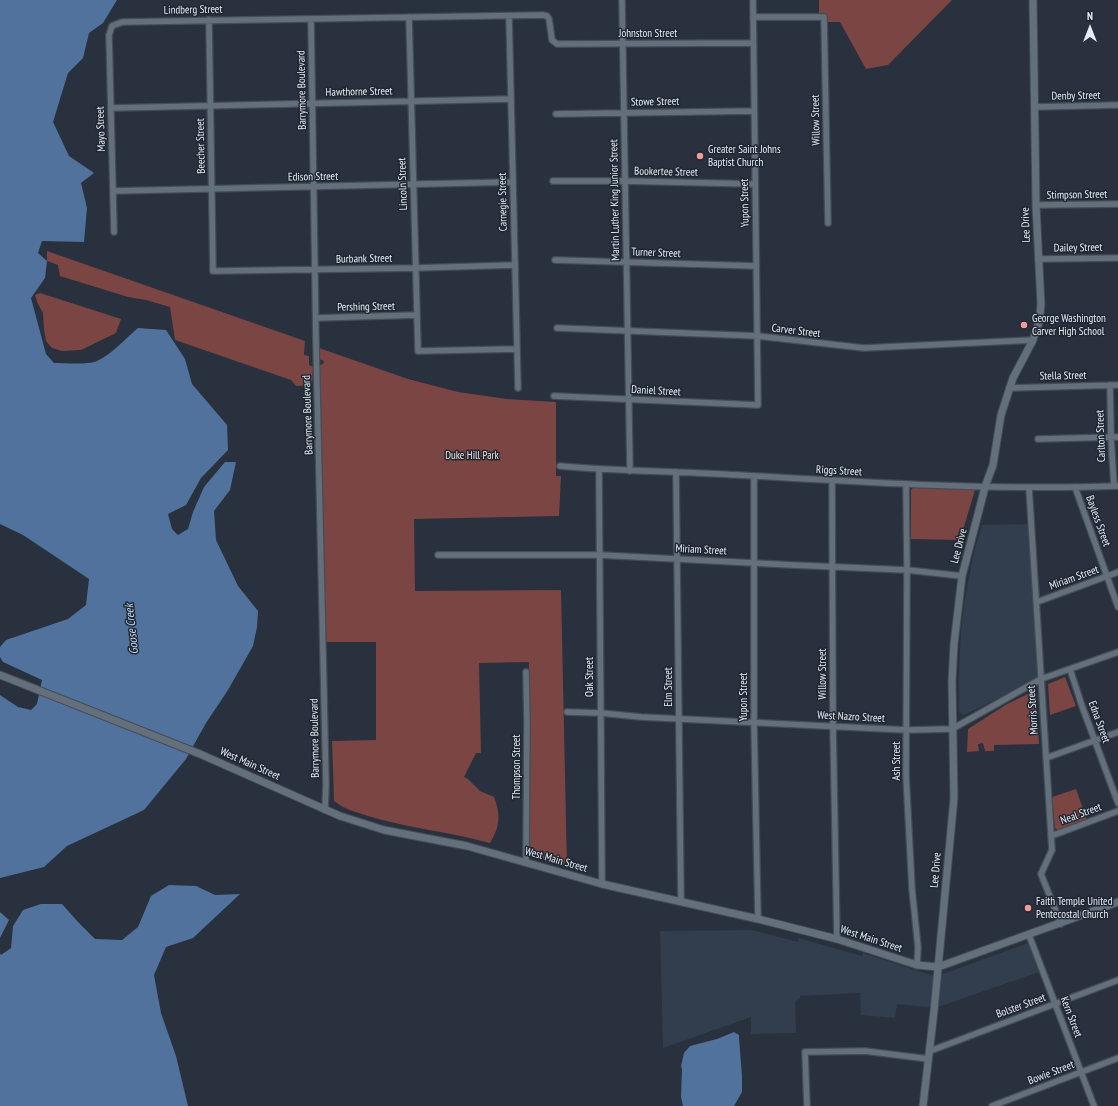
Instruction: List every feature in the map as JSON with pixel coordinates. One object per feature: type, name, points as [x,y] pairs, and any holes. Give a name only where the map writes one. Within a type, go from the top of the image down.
[{"type":"main road","name":"Lee Drive","points":[[923,1106],[930,1051],[954,798],[952,729],[954,644],[962,576],[985,486],[993,465],[1001,415],[1013,378],[1033,340],[1039,322],[1041,305],[1036,205],[1034,0]]},
{"type":"main road","name":"West Main Street","points":[[0,675],[200,754],[324,810],[384,830],[467,846],[602,884],[758,919],[837,939],[917,965],[938,967],[1061,924],[1118,902]]},
{"type":"street","name":"Martin Luther King Junior Street","points":[[622,0],[624,181],[630,399],[630,471]]},
{"type":"street","name":"Yupon Street","points":[[753,0],[754,184],[758,336],[758,405]]},
{"type":"street","name":"Carnegie Street","points":[[510,16],[518,388]]},
{"type":"street","name":"Lindberg Street","points":[[112,26],[122,22],[209,20],[547,16],[549,19],[550,32]]},
{"type":"street","name":"Lincoln Street","points":[[408,17],[418,350],[517,349]]},
{"type":"street","name":"Willow Street","points":[[753,17],[824,18],[828,223]]},
{"type":"street","name":"Barrymore Boulevard","points":[[311,19],[326,784],[324,810]]},
{"type":"street","name":"Beecher Street","points":[[209,20],[213,271]]},
{"type":"street","name":"Mayo Street","points":[[112,26],[108,35],[114,232]]},
{"type":"street","name":"Johnston Street","points":[[550,32],[552,40],[557,44],[753,43]]},
{"type":"street","name":"Hawthorne Street","points":[[110,108],[511,99]]},
{"type":"street","name":"Denby Street","points":[[1034,107],[1118,105]]},
{"type":"street","name":"Stowe Street","points":[[556,114],[754,111]]},
{"type":"street","name":"Bookertee Street","points":[[553,181],[754,184]]},
{"type":"street","name":"Edison Street","points":[[113,191],[513,182]]},
{"type":"street","name":"Stimpson Street","points":[[1036,205],[1118,204]]},
{"type":"street","name":"Dailey Street","points":[[1038,259],[1118,258]]},
{"type":"street","name":"Turner Street","points":[[555,260],[756,266]]},
{"type":"street","name":"Burbank Street","points":[[213,271],[515,265]]},
{"type":"street","name":"Pershing Street","points":[[316,318],[417,315]]},
{"type":"street","name":"Carver Street","points":[[557,328],[758,336],[864,348],[1033,340]]},
{"type":"street","name":"Carlton Street","points":[[1110,385],[1110,437],[1116,486]]},
{"type":"street","name":"Stella Street","points":[[1009,388],[1118,385]]},
{"type":"street","name":"Daniel Street","points":[[554,396],[758,405]]},
{"type":"street","points":[[1038,439],[1118,437]]},
{"type":"street","name":"Riggs Street","points":[[560,466],[599,470],[676,472],[906,484],[1029,488],[1116,486]]},
{"type":"street","name":"Oak Street","points":[[599,470],[602,884]]},
{"type":"street","name":"Elm Street","points":[[676,472],[681,902]]},
{"type":"street","name":"Yupon Street","points":[[754,476],[754,722],[758,919]]},
{"type":"street","name":"Willow Street","points":[[832,481],[833,726],[837,939]]},
{"type":"street","name":"Ash Street","points":[[906,484],[907,783],[912,889],[918,947],[917,965]]},
{"type":"street","name":"Bayless Street","points":[[1075,487],[1118,607]]},
{"type":"street","name":"Morris Street","points":[[1029,488],[1052,850],[1041,874],[1061,924]]},
{"type":"street","name":"Miriam Street","points":[[438,555],[600,555],[907,570],[962,576]]},
{"type":"street","name":"Miriam Street","points":[[1037,602],[1118,572]]},
{"type":"street","name":"West Nazro Street","points":[[567,712],[601,712],[641,717],[907,730],[952,729],[1001,700],[1041,679],[1118,652]]},
{"type":"street","name":"Edna Street","points":[[1070,669],[1118,803]]},
{"type":"street","name":"Thompson Street","points":[[526,672],[526,862]]},
{"type":"street","points":[[1046,758],[1118,732]]},
{"type":"street","name":"Neal Street","points":[[1051,836],[1118,812]]},
{"type":"street","name":"Kern Street","points":[[1029,935],[1094,1106]]},
{"type":"street","name":"Bolster Street","points":[[930,1051],[1118,980]]},
{"type":"street","points":[[807,1106],[805,1052],[865,1051],[929,1059]]},
{"type":"street","name":"Bowie Street","points":[[992,1106],[1118,1058]]},
{"type":"shaded area","points":[[1029,524],[1038,679],[964,715],[959,712],[961,632],[964,604],[974,552],[982,525]]},
{"type":"shaded area","points":[[752,930],[798,942],[798,938],[862,956],[863,953],[931,975],[946,973],[1028,943],[1039,972],[941,1006],[927,1007],[897,1004],[895,1018],[861,1015],[860,993],[800,996],[800,999],[795,1001],[796,1033],[751,1034],[751,1017],[663,1048],[660,931]]},
{"type":"green space","points":[[819,0],[952,0],[888,65],[866,69],[840,22],[828,22],[819,13]]},
{"type":"green space","points":[[47,251],[305,341],[304,355],[309,356],[309,365],[313,367],[312,385],[296,386],[291,380],[175,340],[170,307],[146,300],[128,297],[60,276],[58,265],[47,261]]},
{"type":"green space","points":[[40,293],[121,319],[116,333],[81,350],[62,351],[52,348],[46,341],[43,313],[35,295]]},
{"type":"green space","name":"Duke Hill Park","points":[[319,348],[408,379],[458,392],[507,399],[556,402],[556,476],[561,476],[559,516],[414,519],[415,591],[561,590],[567,867],[529,856],[529,662],[479,663],[481,753],[476,753],[464,777],[480,791],[494,797],[498,809],[498,826],[490,843],[368,816],[350,810],[334,801],[332,741],[376,740],[376,642],[325,642],[319,366],[323,364],[324,361],[319,359]]},
{"type":"green space","points":[[914,487],[975,490],[960,540],[911,539],[911,490]]},
{"type":"green space","points":[[1065,677],[1076,706],[1050,715],[1048,684]]},
{"type":"green space","points":[[1034,691],[1036,692],[1039,744],[994,745],[994,751],[985,751],[983,743],[978,744],[979,751],[967,752],[968,729],[1007,704]]},
{"type":"green space","points":[[1076,789],[1087,820],[1059,831],[1055,828],[1052,797]]},
{"type":"water","name":"Goose Creek","points":[[0,0],[117,0],[103,23],[89,33],[83,58],[68,73],[53,122],[69,156],[94,173],[81,183],[87,208],[84,242],[42,241],[38,253],[47,261],[45,278],[31,298],[46,354],[54,363],[82,363],[97,361],[118,346],[138,328],[166,330],[185,359],[192,384],[227,425],[228,450],[201,478],[186,505],[168,514],[172,529],[178,535],[188,529],[193,512],[204,487],[225,462],[236,462],[230,490],[214,511],[216,540],[238,586],[258,611],[257,627],[253,646],[228,690],[206,723],[186,759],[144,810],[67,846],[44,867],[0,878],[0,695],[18,707],[31,710],[37,704],[42,680],[3,662],[0,657],[0,647],[6,640],[68,619],[86,605],[89,579],[23,535],[0,524]]},
{"type":"water","points":[[169,885],[196,886],[215,895],[240,894],[193,938],[166,947],[154,975],[161,1013],[176,1056],[188,1106],[0,1106],[0,953],[1,955],[11,948],[13,926],[23,910],[41,904],[62,904],[95,939],[122,940],[138,927],[151,896]]},
{"type":"water","points":[[0,912],[9,920],[0,938]]},
{"type":"water","points":[[734,1032],[739,1035],[742,1092],[734,1106],[683,1106],[681,1097],[681,1066],[684,1053],[690,1046],[717,1039]]},
{"type":"place","name":"Greater Saint Johns Baptist Church","points":[[700,156]]},
{"type":"place","name":"George Washington Carver High School","points":[[1024,325]]},
{"type":"place","name":"Faith Temple United Pentecostal Church","points":[[1028,908]]}]
